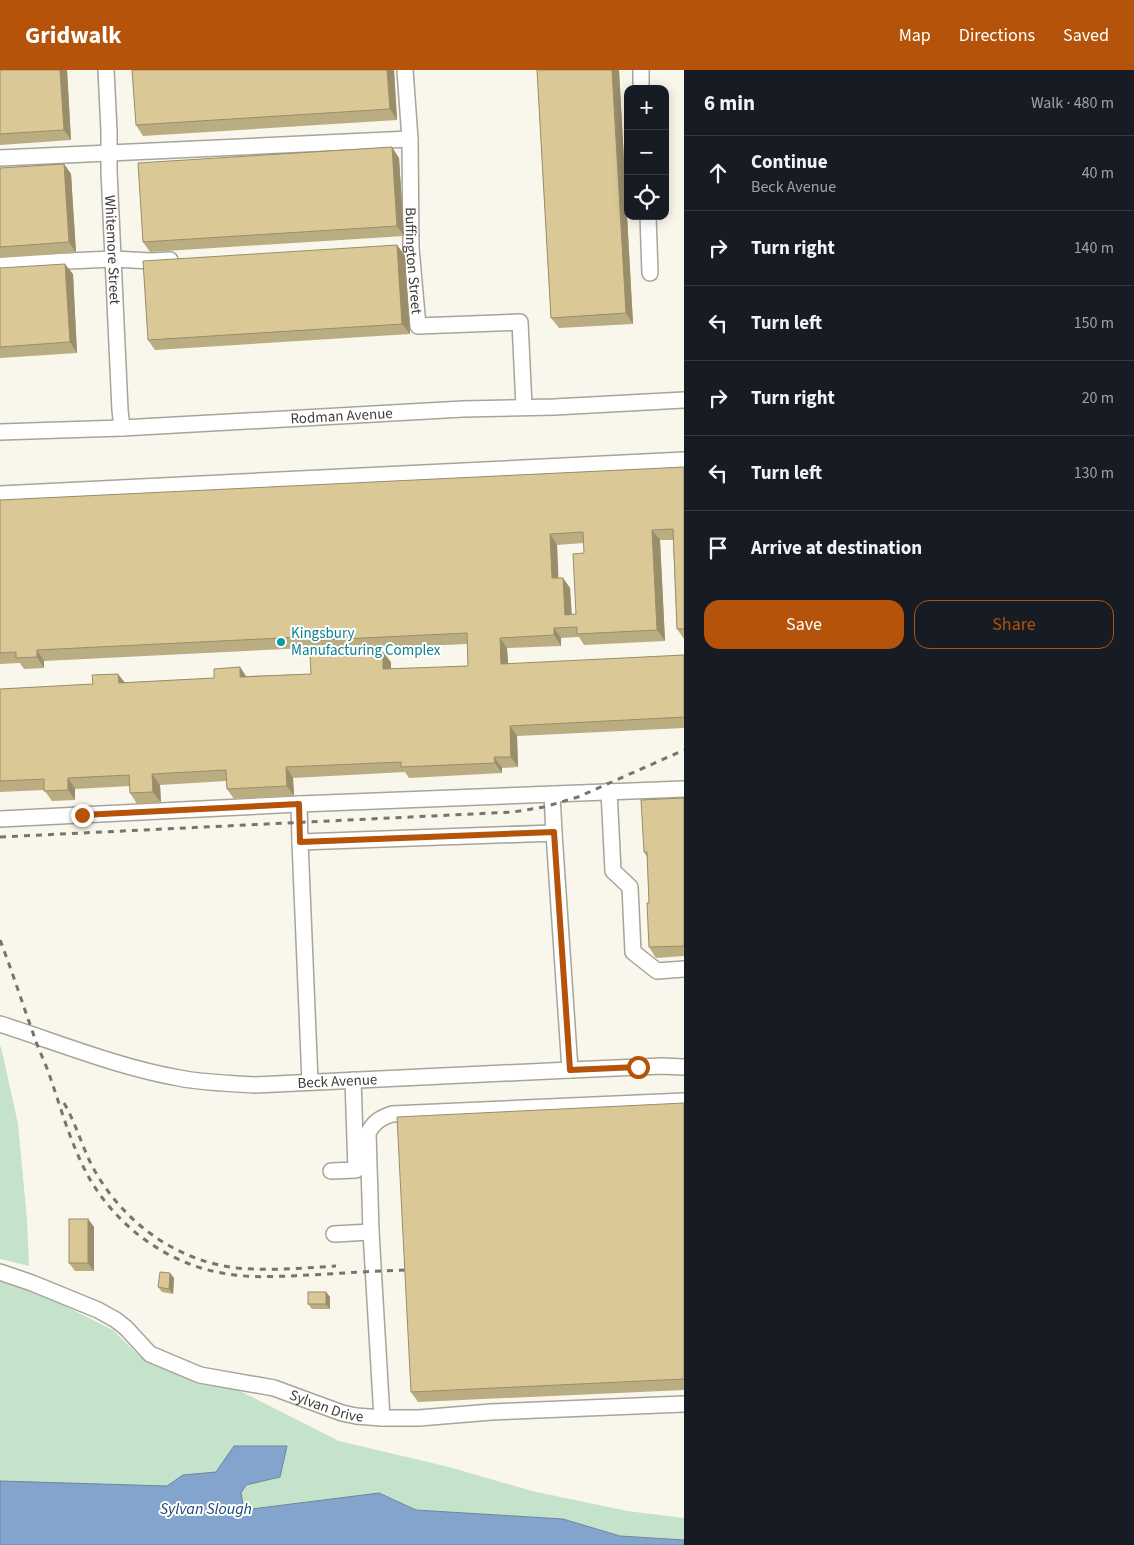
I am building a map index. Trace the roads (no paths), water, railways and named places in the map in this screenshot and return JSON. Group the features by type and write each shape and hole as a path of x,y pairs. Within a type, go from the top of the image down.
{"street":[{"name":"Whitemore Street","path":"106,70 122,428"},
{"name":"Buffington Street","path":"405,70 410,139 412,248 418,326 520,322 524,407"},
{"path":"641,70 642,85"},
{"path":"0,158 410,139"},
{"path":"648,220 650,273"},
{"path":"392,249 412,248"},
{"path":"0,264 113,259 151,261 180,259"},
{"name":"Rodman Avenue","path":"0,432 122,428 684,400"},
{"path":"0,494 684,460"},
{"path":"0,819 684,788"},
{"path":"609,791 613,871 630,887 632,952 657,971 684,969"},
{"path":"552,794 570,1070"},
{"path":"299,804 310,1082"},
{"path":"300,842 554,832"},
{"name":"Beck Avenue","path":"0,1024 124,1064 180,1078 255,1085 662,1066 684,1067"},
{"path":"331,1171 356,1170 353,1080"},
{"path":"382,1418 371,1232 368,1133 373,1125 380,1118 392,1114 684,1101"},
{"path":"334,1234 371,1232"},
{"name":"Sylvan Drive","path":"0,1272 32,1282 98,1310 126,1328 150,1354 200,1375 274,1388 342,1413 356,1416 419,1418 491,1412 684,1404"}],"water":[{"name":"Sylvan Slough","path":"234,1446 287,1446 280,1477 246,1485 241,1493 244,1510 379,1493 416,1510 563,1519 620,1536 684,1540 684,1545 0,1545 0,1481 167,1486 183,1475 216,1472"}],"railway":[{"path":"0,837 513,812 544,807 578,797 684,750"},
{"path":"0,940 81,1162 98,1192 127,1225 161,1250 181,1260 201,1268 233,1275 256,1277 406,1270"},
{"path":"64,1103 91,1165 108,1191 138,1224 155,1237 194,1257 215,1264 237,1268 274,1269 336,1266"}],"place":[{"name":"Kingsbury Manufacturing Complex","path":"281,642"}]}
